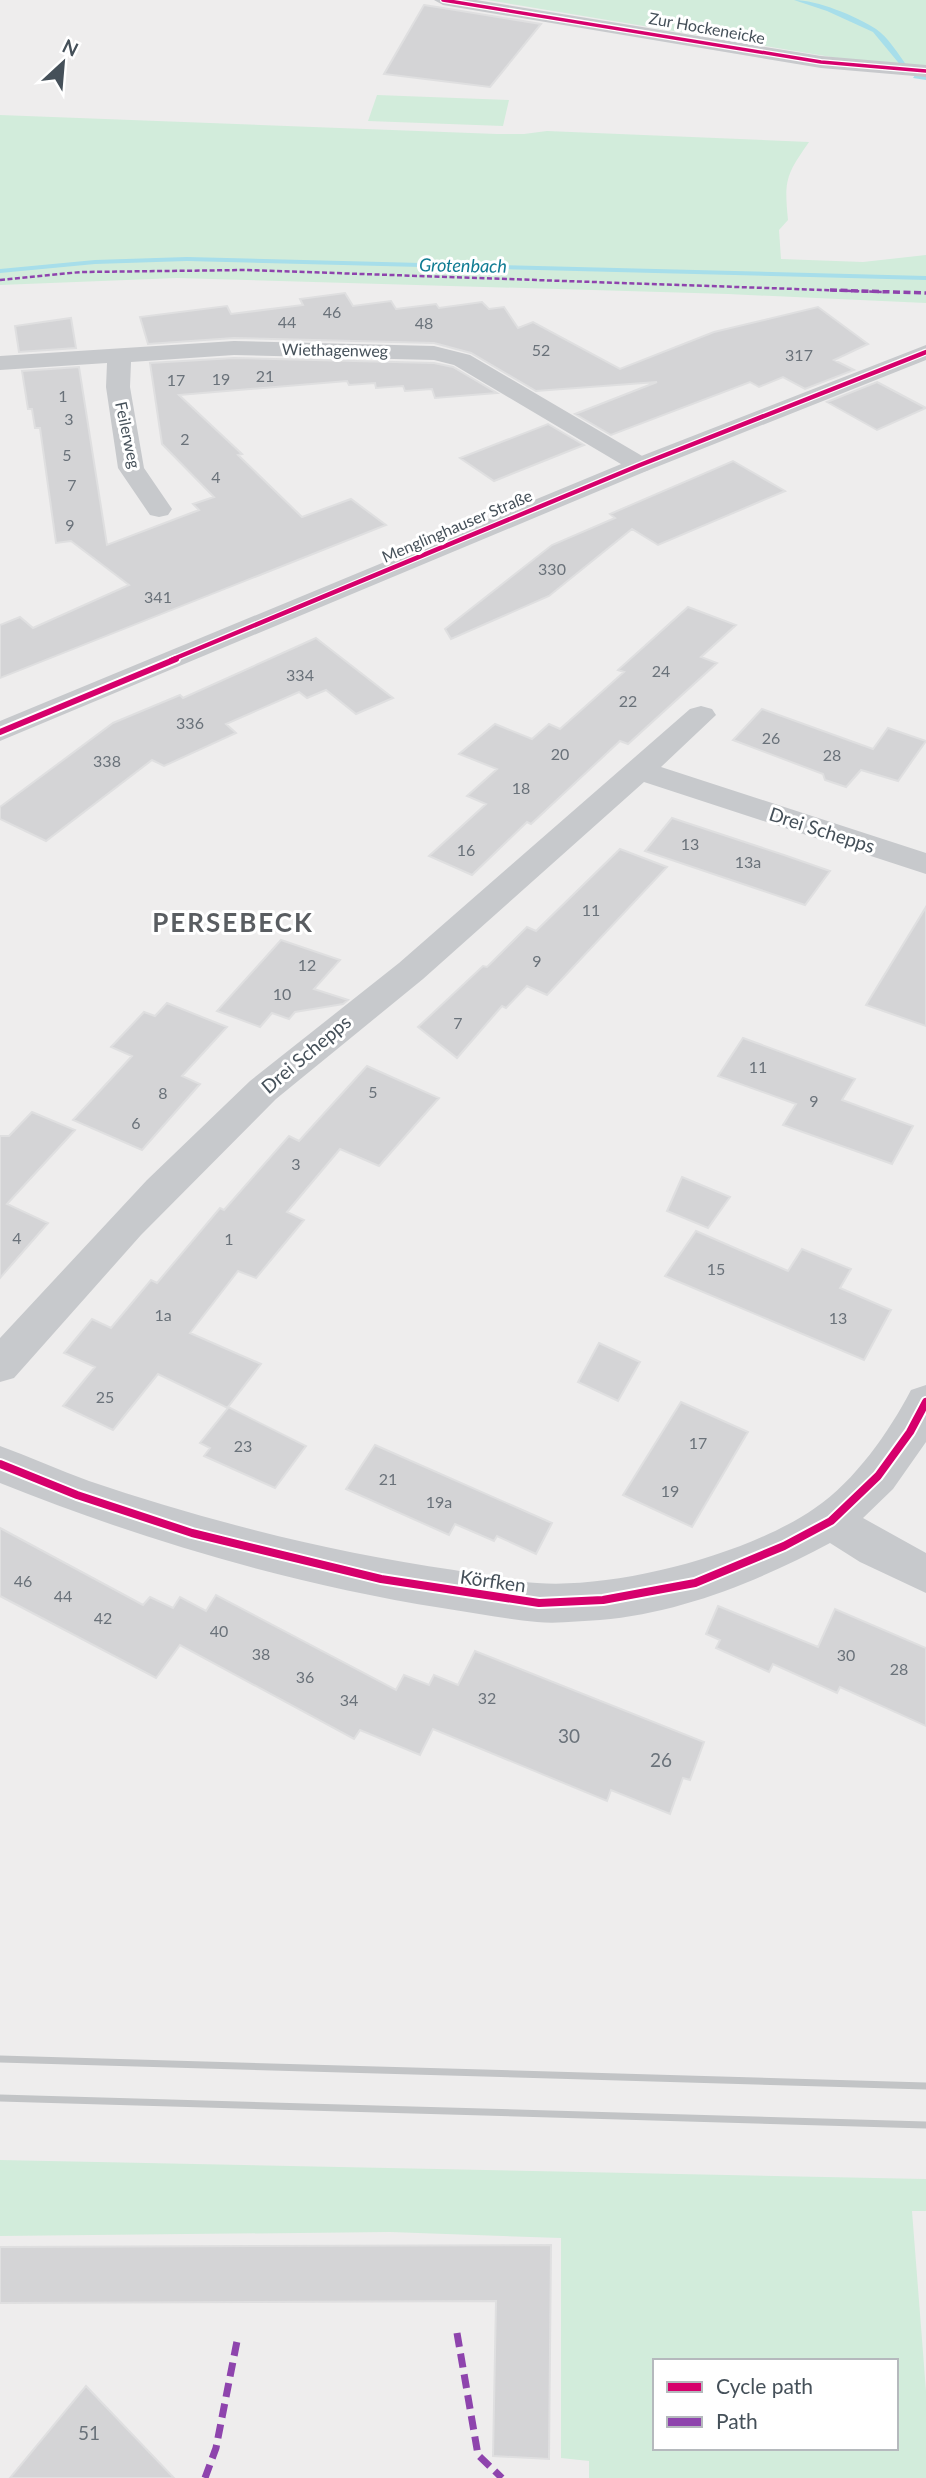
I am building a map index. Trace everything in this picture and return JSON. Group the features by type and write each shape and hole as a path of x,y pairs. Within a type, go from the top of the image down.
{"street":[{"name":"Zur Hockeneicke","path":"443,0 821,62 926,71"},
{"name":"Wiethagenweg","path":"0,363 234,348 395,351 449,356 473,366 640,465"},
{"name":"Feilerweg","path":"119,354 118,387 131,468 159,509"},
{"name":"Menglinghauser Straße","path":"0,732 640,465 920,360"},
{"name":"Drei Schepps","path":"0,1366 75,1279 205,1144 321,1040 409,973 701,715"},
{"name":"Drei Schepps","path":"639,770 926,864"},
{"name":"Körfken","path":"0,1464 77,1495 192,1534 381,1579 539,1603 603,1600 695,1583 785,1546 831,1521 878,1476 910,1432 926,1402"},
{"path":"831,1521 875,1549 926,1574"}],"green space":[{"path":"487,0 926,0 926,66 861,62"},
{"path":"377,95 509,100 503,126 368,121"},
{"path":"0,115 497,134 547,131 809,142 788,178 788,220 779,230 781,259 863,262 926,255 926,303 728,294 177,278 0,285"},
{"path":"0,2160 926,2179 926,2211 912,2211 926,2391 926,2478 589,2478 589,2461 561,2458 561,2238 390,2232 0,2236"}],"building":[{"path":"424,5 541,24 490,87 384,74"},
{"path":"345,293 353,306 391,301 396,309 436,304 439,308 482,302 489,309 504,307 518,328 533,322 620,369 714,332 818,307 868,344 834,360 854,370 805,389 783,377 759,387 750,382 611,435 575,414 657,382 536,391 471,353 434,343 234,338 148,344 140,317 227,306 231,314 303,305 300,299"},
{"path":"71,318 76,348 19,352 15,326"},
{"path":"234,358 434,363 453,367 497,393 435,398 432,389 405,391 403,386 376,388 375,383 349,385 347,381 179,395 242,454 238,455 302,517 351,499 386,525 0,678 0,625 20,617 33,628 129,585 71,541 56,543 40,428 35,428 32,409 28,409 22,371 79,367 107,545 199,510 193,504 214,497 162,444 150,363"},
{"path":"877,382 926,408 877,430 827,402"},
{"path":"548,424 584,445 494,481 460,458"},
{"path":"733,461 785,491 658,545 632,529 549,596 451,639 445,629 552,545 615,518 610,514"},
{"path":"688,607 736,625 701,657 717,663 628,744 620,741 531,824 527,822 472,875 429,856 486,804 467,796 497,769 459,754 495,724 532,739 549,724 560,729 624,672 618,670"},
{"path":"316,638 393,698 356,714 326,690 307,698 299,692 226,724 236,733 164,766 152,760 46,841 0,819 0,807 113,723 180,695 183,698"},
{"path":"762,709 873,749 888,728 926,741 898,781 861,770 846,787 825,780 823,774 733,740"},
{"path":"672,818 830,871 805,905 645,851"},
{"path":"620,849 667,867 547,995 527,986 506,1008 502,1006 457,1058 418,1027 483,966 487,967 527,927 536,931"},
{"path":"926,907 926,1026 866,1005"},
{"path":"281,940 340,960 314,989 348,1000 343,1004 295,1012 289,1019 272,1013 260,1027 217,1011"},
{"path":"167,1003 227,1027 182,1076 200,1084 142,1150 73,1120 132,1056 111,1047 144,1012 155,1016"},
{"path":"743,1038 855,1079 842,1100 913,1126 892,1164 783,1125 796,1104 718,1076"},
{"path":"367,1066 439,1098 379,1166 340,1149 287,1212 304,1220 256,1278 238,1271 190,1333 261,1364 228,1407 306,1446 275,1488 204,1456 210,1448 200,1443 228,1408 158,1374 113,1430 63,1406 95,1367 64,1353 92,1319 111,1328 151,1280 157,1283 220,1208 224,1210 289,1136 299,1141"},
{"path":"32,1112 75,1130 7,1204 48,1223 0,1278 0,1136 9,1136"},
{"path":"682,1177 730,1197 708,1228 667,1211"},
{"path":"696,1231 788,1271 802,1249 851,1269 840,1288 891,1310 864,1360 665,1276"},
{"path":"599,1343 640,1362 618,1401 578,1382"},
{"path":"681,1402 748,1432 692,1527 623,1495"},
{"path":"375,1445 552,1523 536,1554 497,1536 494,1541 455,1524 449,1535 346,1489"},
{"path":"0,1528 143,1605 150,1597 173,1608 180,1597 206,1611 216,1595 396,1690 404,1675 429,1685 434,1675 458,1685 475,1651 704,1742 690,1780 683,1778 670,1814 611,1790 607,1801 433,1729 420,1755 360,1730 354,1739 180,1645 156,1678 0,1596"},
{"path":"718,1606 818,1647 835,1609 926,1648 926,1726 840,1687 837,1693 773,1664 769,1672 716,1648 720,1640 706,1634"},
{"path":"551,2245 549,2459 493,2456 496,2301 0,2303 0,2247"},
{"path":"86,2386 174,2478 10,2478"}],"waterway":[{"path":"797,0 829,10 875,31 904,66"},
{"path":"915,77 926,78"},
{"name":"Grotenbach","path":"0,271 95,262 187,259 926,278"}],"railway":[{"path":"0,2059 926,2086"},
{"path":"0,2098 926,2125"}],"marked path":[{"path":"0,280 81,272 247,270 926,293"},
{"path":"457,2333 478,2455 502,2478"},
{"path":"205,2478 216,2448 238,2336"}],"cycle path":[{"path":"443,0 821,62 926,71"},
{"path":"0,732 640,465 926,352"},
{"path":"0,1464 77,1495 192,1533 381,1579 539,1603 603,1600 695,1583 784,1546 831,1521 878,1476 910,1432 926,1402"}],"district":[{"name":"PERSEBECK","path":"233,923"}]}
